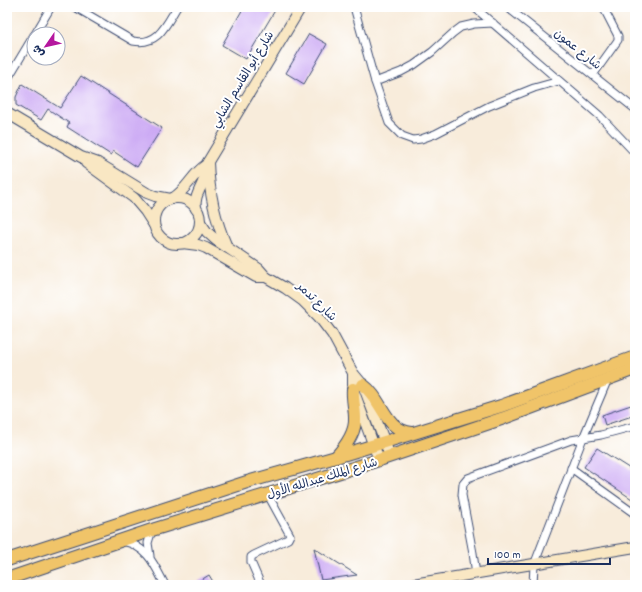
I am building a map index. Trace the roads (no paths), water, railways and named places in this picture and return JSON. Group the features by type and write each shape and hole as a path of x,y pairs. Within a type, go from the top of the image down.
{"main road":[{"name":"شارع الملك عبدالله الأول","path":"10,559 247,482 336,457 501,406 635,357"},
{"name":"شارع الملك عبدالله الأول","path":"13,577 152,530 385,458 504,418 635,369"},
{"path":"336,457 345,446 354,426 358,387 370,391 390,422 398,429 414,433"},
{"path":"10,559 13,577"}],"street":[{"path":"39,26 51,7"},
{"path":"75,7 133,41 140,42 154,38 162,32 177,7"},
{"name":"شارع أبو القاسم الشابي","path":"172,199 183,191 194,175 207,164 301,7"},
{"path":"354,7 375,82 389,123 402,136 413,140 435,134 489,106 534,88 559,81"},
{"path":"474,7 600,116 635,153"},
{"name":"شارع عمون","path":"507,7 635,109"},
{"path":"593,75 618,40 618,36 603,7"},
{"path":"375,82 401,72 414,65 432,52 461,27 474,24 493,23"},
{"path":"7,80 26,48"},
{"path":"7,113 81,157 98,163 147,193 172,199"},
{"path":"81,157 92,168 134,198 145,211 160,237 165,241 172,244 182,243 191,239 196,234 200,222 196,209 186,200 180,198 165,201 160,206 154,218 154,225"},
{"path":"207,164 212,206 227,247"},
{"name":"شارع أبو القاسم الشابي","path":"196,209 196,198 205,178 207,164"},
{"name":"شارع تدمر","path":"200,222 212,236 259,269 266,277 285,288 319,317 332,334 353,373 360,381 358,387 385,458"},
{"name":"شارع تدمر","path":"182,243 194,244 206,248 256,277 266,277"},
{"path":"533,585 534,565 582,438 608,379"},
{"path":"476,574 462,495 462,488 465,481 471,476 565,442 635,426"},
{"path":"571,468 635,514"},
{"path":"261,585 251,562 251,557 254,554 288,539 290,535 268,495"},
{"path":"152,530 148,543 151,558 165,585"},
{"path":"121,540 135,544 151,558"},
{"path":"407,585 635,547"}]}
